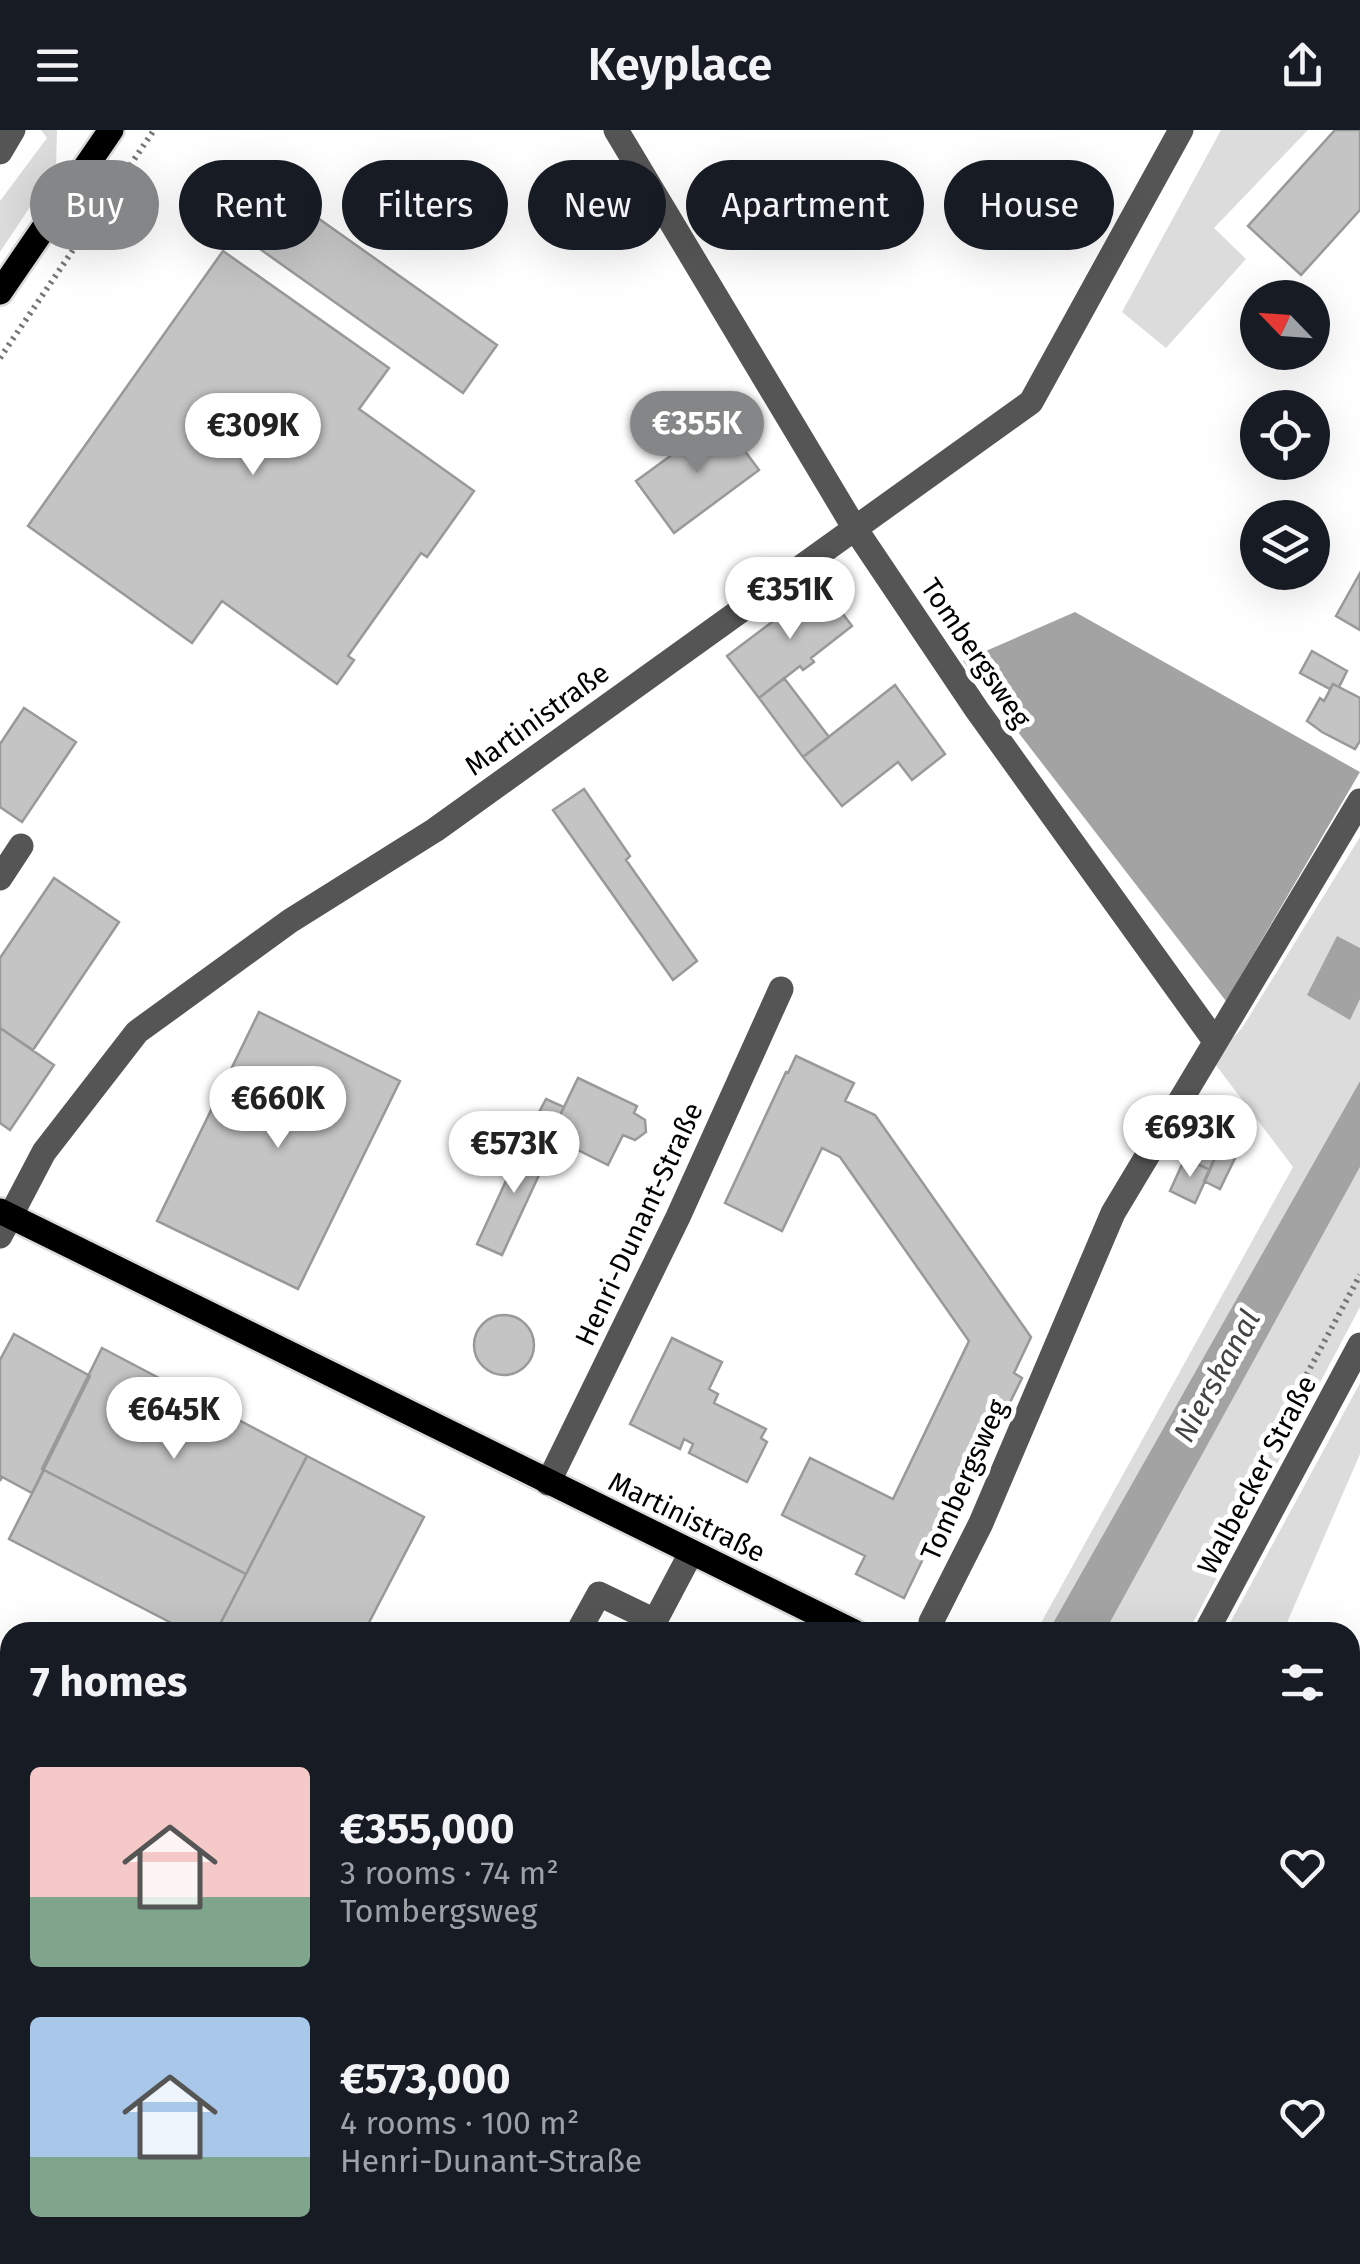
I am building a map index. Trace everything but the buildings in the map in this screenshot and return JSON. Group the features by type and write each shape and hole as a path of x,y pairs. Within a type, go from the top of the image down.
{"main road":[{"path":"0,292 111,130"},
{"name":"Martinistraße","path":"3,1221 833,1622"}],"street":[{"path":"0,152 13,130"},
{"name":"Tombergsweg","path":"616,130 854,527 977,710 1214,1041"},
{"name":"Martinistraße","path":"3,1221 44,1152 137,1032 290,921 435,830 1031,402 1180,130"},
{"name":"Tombergsweg","path":"931,1622 981,1523 1113,1213 1360,801"},
{"path":"0,878 21,846"},
{"name":"Henri-Dunant-Straße","path":"548,1482 678,1217 781,989"},
{"name":"Walbecker Straße","path":"1211,1622 1360,1345"},
{"path":"584,1622 600,1594 654,1621 691,1553"}],"path":[{"path":"0,358 154,130"}],"shaded area":[{"path":"41,130 57,130 56,160 31,160 47,138"},
{"path":"1221,130 1308,130 1214,228 1246,259 1166,348 1122,312"},
{"path":"30,161 30,207 0,252 0,201"},
{"path":"1360,837 1360,1081 1054,1622 1042,1622 1293,1167 1212,1060 1242,1028"},
{"path":"1360,1167 1360,1307 1193,1622 1110,1622"},
{"path":"1360,1383 1360,1454 1287,1622 1230,1622"}],"water":[{"path":"1075,612 1360,772 1226,1001 963,661"},
{"path":"1337,936 1360,948 1360,999 1350,1020 1307,995"},
{"name":"Nierskanal","path":"1360,1081 1360,1167 1110,1622 1054,1622"}]}
